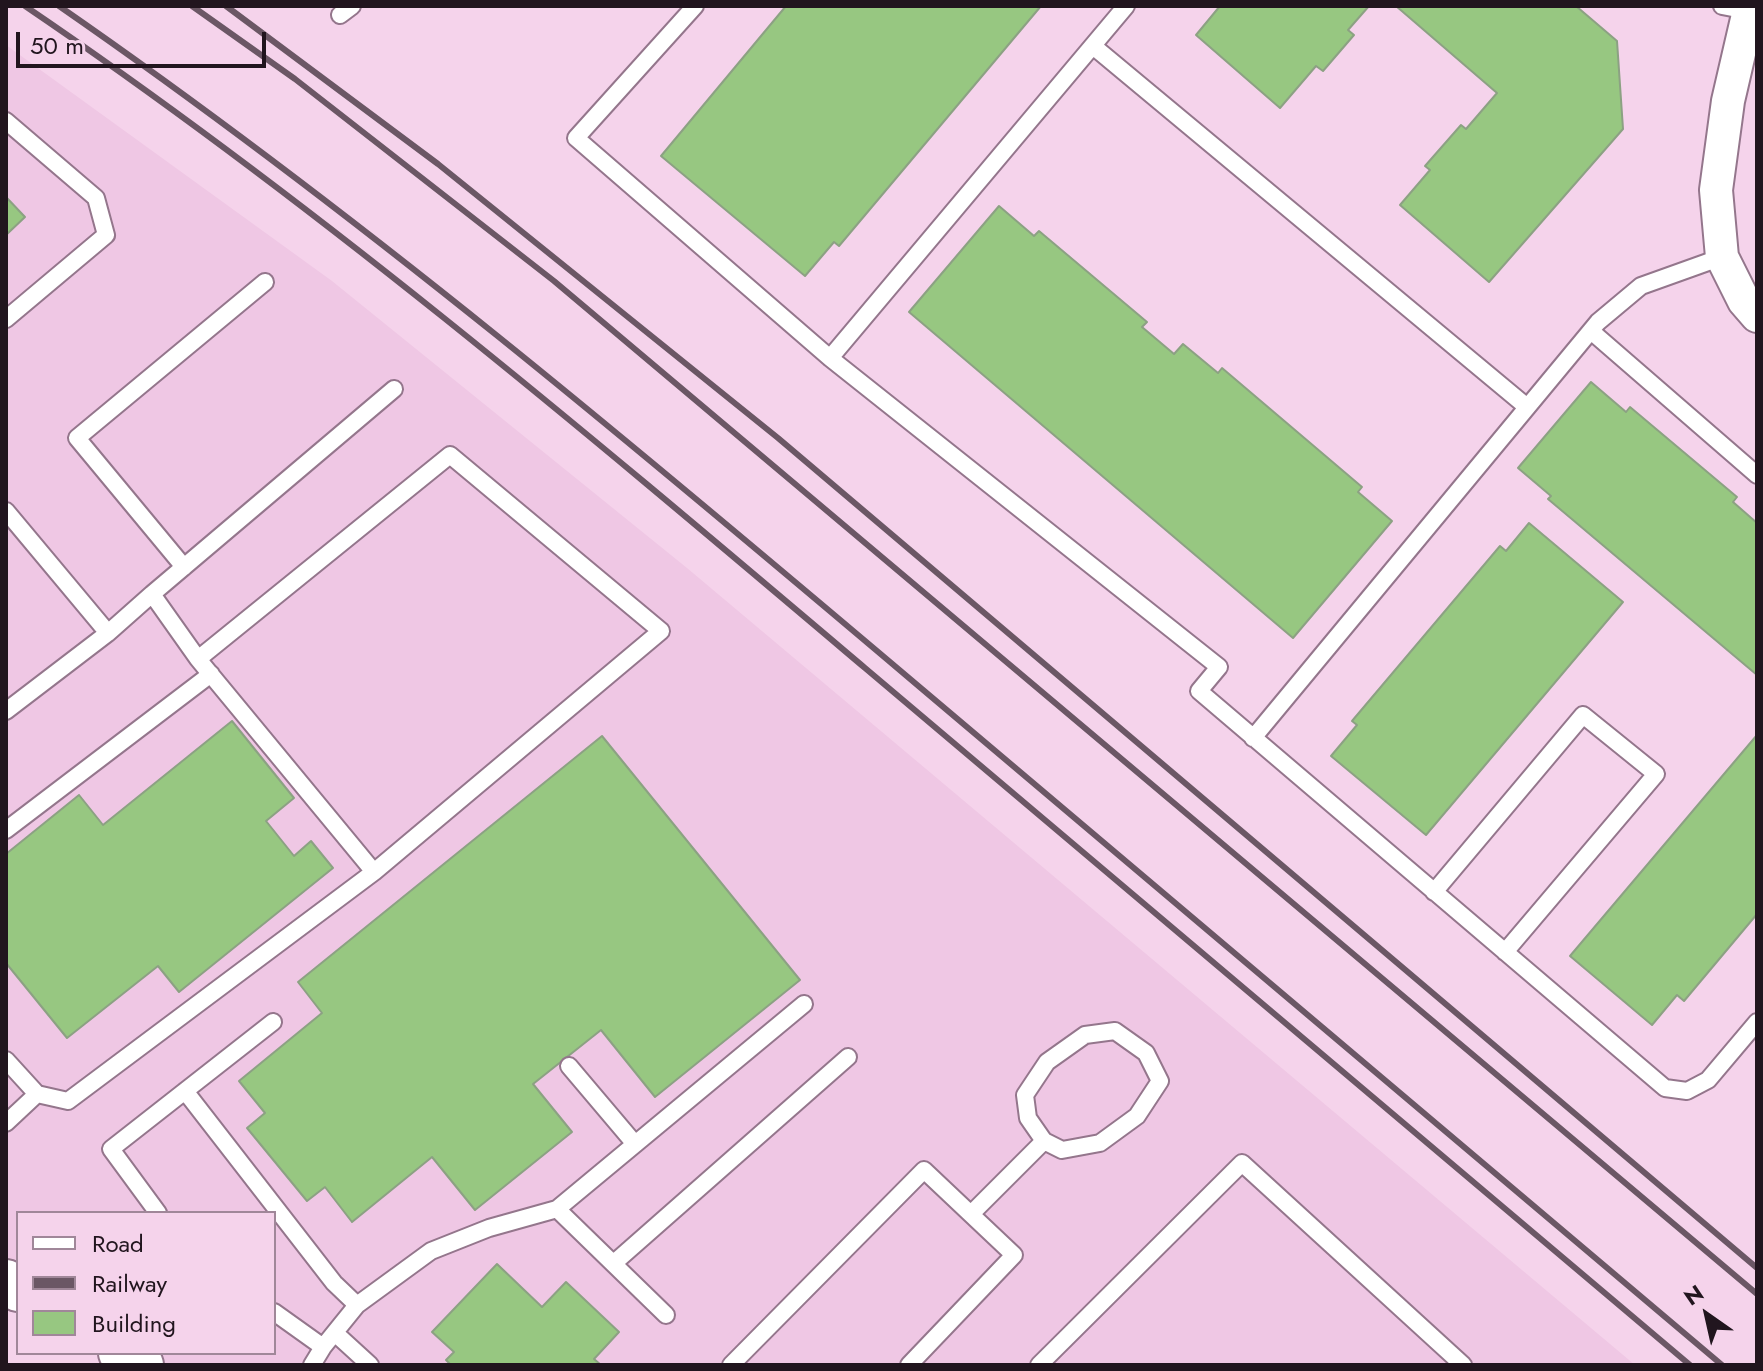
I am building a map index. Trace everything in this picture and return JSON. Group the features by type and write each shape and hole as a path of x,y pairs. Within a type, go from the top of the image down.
{"street":[{"path":"1740,8 1716,190 1722,257 1744,301 1757,316"}],"lane":[{"path":"695,6 576,138 830,358 1219,667 1199,691 1665,1088 1687,1091 1708,1080 1757,1022"},
{"path":"830,358 1126,6"},
{"path":"1093,46 1527,407"},
{"path":"6,121 96,198 106,235 6,319"},
{"path":"1253,738 1591,331 1641,286 1722,257"},
{"path":"184,567 77,438 265,282"},
{"path":"1591,331 1757,475"},
{"path":"6,711 108,633 394,389"},
{"path":"6,1060 37,1094 68,1101 374,872 661,631 450,455 198,659"},
{"path":"6,511 108,633"},
{"path":"152,594 198,659 374,872"},
{"path":"6,830 211,674"},
{"path":"1434,892 1583,715 1656,774 1505,952"},
{"path":"312,1365 357,1305 431,1251 489,1228 557,1209 804,1004"},
{"path":"157,1211 111,1149 273,1022"},
{"path":"1115,1031 1146,1053 1160,1081 1137,1116 1100,1143 1062,1150 1044,1141 1028,1118 1025,1095 1047,1062 1085,1035 1115,1031"},
{"path":"614,1263 848,1057"},
{"path":"569,1066 635,1144"},
{"path":"185,1091 334,1283 357,1305"},
{"path":"6,1123 37,1094"},
{"path":"971,1214 1044,1141"},
{"path":"1039,1365 1242,1163 1463,1365"},
{"path":"731,1365 924,1170 1014,1255 909,1365"},
{"path":"557,1209 666,1315"},
{"path":"276,1313 323,1347"},
{"path":"335,1333 370,1365"}],"shaded area":[{"path":"6,45 332,281 687,568 1635,1365 141,1365 124,1355 276,1355 276,1211 16,1211 16,1288 6,1282"}],"building":[{"path":"786,6 1041,6 839,246 834,242 805,276 661,156"},
{"path":"1220,6 1369,6 1348,30 1354,35 1323,71 1316,66 1280,108 1196,35"},
{"path":"1396,6 1576,6 1617,41 1623,129 1489,282 1400,205 1430,170 1425,166 1461,125 1466,129 1497,93"},
{"path":"6,197 25,217 6,235"},
{"path":"999,206 1034,236 1039,231 1147,322 1142,327 1174,354 1183,344 1218,373 1222,368 1362,487 1358,492 1392,521 1293,638 909,312"},
{"path":"1591,382 1626,412 1630,407 1737,497 1733,502 1757,523 1757,675 1548,499 1551,496 1518,468"},
{"path":"1529,523 1623,602 1426,835 1331,756 1357,725 1352,721 1500,546 1506,551"},
{"path":"232,721 294,798 266,821 294,856 311,841 333,868 179,992 158,966 67,1038 6,963 6,854 79,795 103,825"},
{"path":"1757,735 1757,914 1684,1001 1677,995 1652,1025 1570,956"},
{"path":"602,736 800,980 655,1097 601,1030 533,1084 572,1132 475,1210 432,1157 352,1222 325,1187 307,1201 247,1128 265,1113 239,1081 322,1013 298,982"},
{"path":"497,1264 542,1307 566,1282 619,1332 594,1359 601,1365 451,1365 446,1360 454,1352 432,1332"}],"railway":[{"path":"25,6 242,161 557,410 1690,1365"},
{"path":"59,6 391,251 606,424 1722,1365"},
{"path":"192,6 295,79 554,281 1757,1294"},
{"path":"226,6 438,164 778,438 1757,1268"}]}
